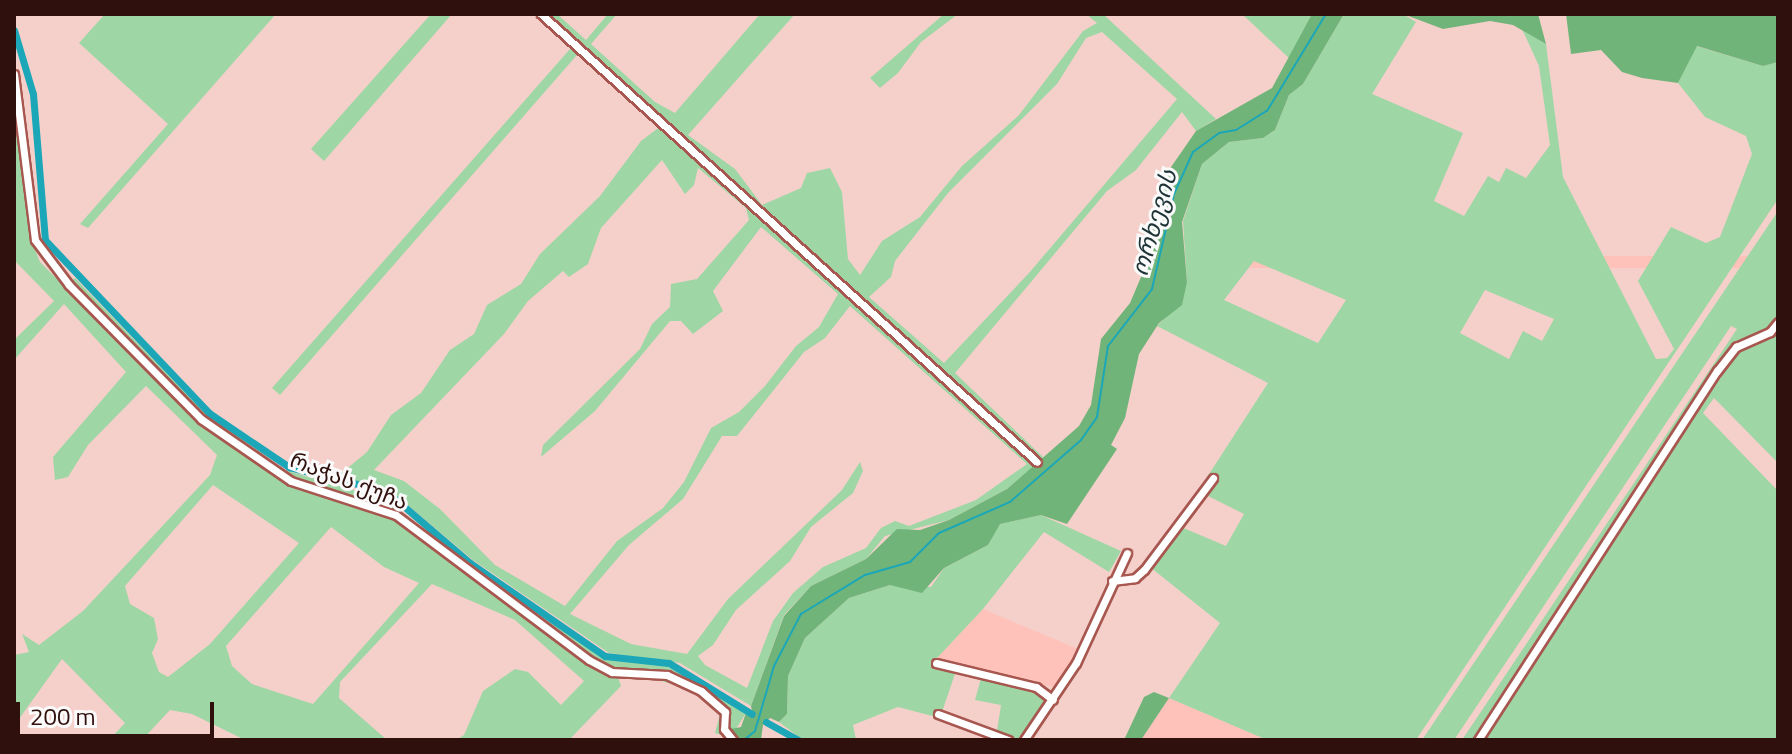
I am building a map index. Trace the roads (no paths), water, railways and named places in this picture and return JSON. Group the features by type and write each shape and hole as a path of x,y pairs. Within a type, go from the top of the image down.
{"street":[{"path":"541,14 1037,462"},
{"name":"რაჭას ქუჩა","path":"14,74 35,240 69,285 201,419 291,481 396,515 589,660 612,672 667,675 701,691 725,712 724,729 733,740"},
{"path":"1478,740 1701,392 1736,347 1770,332 1778,322"},
{"path":"1112,581 1135,578 1144,570 1213,478"},
{"path":"1024,740 1076,663 1127,553"},
{"path":"936,663 1036,687 1053,700"},
{"path":"938,714 1008,740"}],"waterway":[{"name":"ორხევის","path":"744,740 755,731 774,666 801,614 865,575 910,562 939,533 1010,502 1081,440 1097,417 1108,346 1152,289 1174,194 1193,152 1219,133 1236,130 1267,111 1326,14"},
{"path":"14,30 33,94 45,240 209,413 289,467 386,491 470,563 605,656 669,663 752,714"},
{"path":"766,722 798,740"}]}
